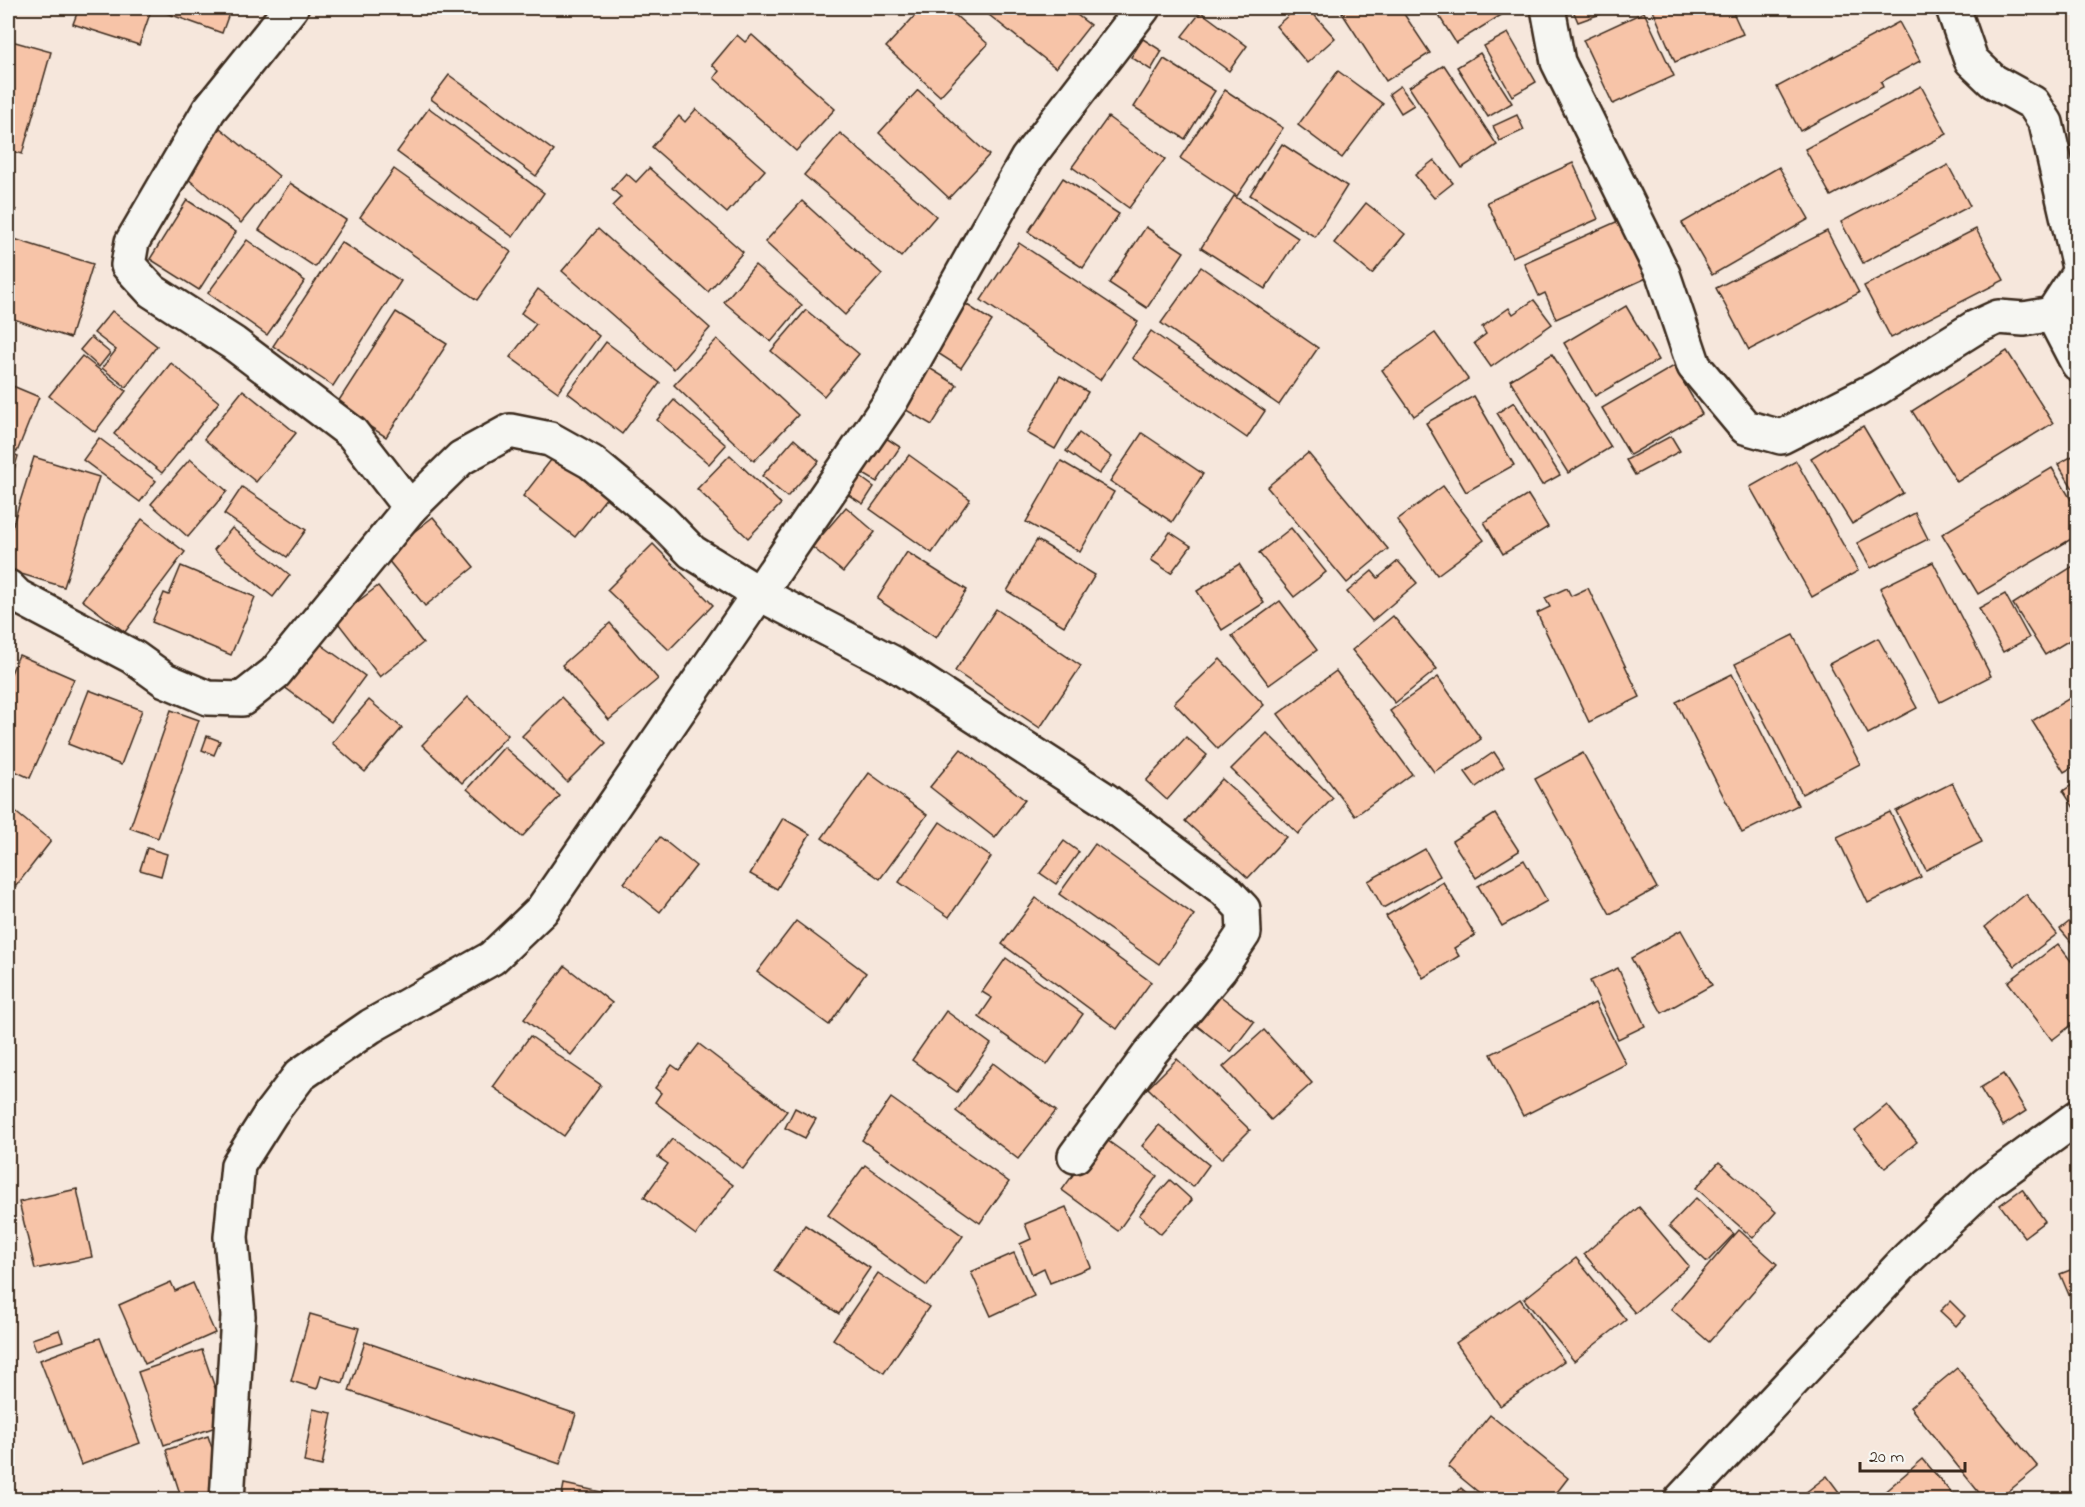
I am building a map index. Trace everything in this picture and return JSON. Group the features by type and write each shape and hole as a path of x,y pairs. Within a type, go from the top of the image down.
{"street":[{"path":"291,8 209,110 132,242 128,265 152,291 233,343 352,433 410,508"},
{"path":"227,1500 238,1316 231,1238 238,1166 271,1113 300,1075 371,1026 492,958 542,910 891,401 1027,159 1143,8"},
{"path":"1548,8 1558,62 1663,274 1694,366 1744,427 1781,437 1878,388 1974,328 1998,317 2024,319 2052,314 2078,274"},
{"path":"1953,8 1971,60 1993,81 2033,103 2046,123 2078,263"},
{"path":"2052,314 2078,364"},
{"path":"8,587 17,596 133,657 165,680 208,698 242,699 275,673 410,508 461,458 510,431 550,439 591,462 661,520 692,552 760,594 893,663 1104,799 1225,890 1243,909 1244,933 1220,969 1151,1052 1075,1156"},
{"path":"1682,1500 1908,1258 1986,1184 2078,1117"}],"building":[{"path":"79,8 152,8 139,45 73,24"},
{"path":"159,8 231,8 222,33 158,10"},
{"path":"922,8 947,8 988,44 940,96 886,47"},
{"path":"996,8 1068,8 1090,25 1056,68 989,15"},
{"path":"1297,8 1308,8 1335,38 1307,63 1276,26"},
{"path":"1351,8 1400,8 1430,53 1386,81 1342,13"},
{"path":"1434,8 1510,8 1511,9 1456,43"},
{"path":"1572,8 1617,8 1578,22"},
{"path":"1652,8 1731,8 1743,34 1675,62"},
{"path":"1201,12 1247,46 1229,71 1182,36"},
{"path":"1644,12 1674,76 1613,104 1583,40"},
{"path":"1899,22 1920,61 1881,82 1883,87 1800,131 1777,87"},
{"path":"1508,33 1536,82 1512,96 1484,46"},
{"path":"737,35 745,42 752,35 835,109 796,151 714,78 719,71 712,65"},
{"path":"1143,39 1162,51 1151,70 1131,57"},
{"path":"8,40 51,52 22,154 8,150"},
{"path":"1480,53 1512,103 1488,117 1457,67"},
{"path":"1164,59 1215,91 1185,139 1134,107"},
{"path":"1444,65 1497,145 1462,168 1409,87"},
{"path":"1338,71 1383,104 1342,158 1298,125"},
{"path":"449,75 554,151 536,176 431,99"},
{"path":"1400,86 1414,105 1401,113 1389,94"},
{"path":"1921,86 1947,134 1831,196 1805,149"},
{"path":"918,90 989,155 949,198 879,133"},
{"path":"1225,90 1283,128 1237,196 1180,158"},
{"path":"429,108 544,193 513,237 397,152"},
{"path":"696,109 765,170 727,213 652,147 679,116 685,122"},
{"path":"1517,115 1524,130 1500,141 1493,126"},
{"path":"1108,117 1165,159 1129,208 1072,167"},
{"path":"220,128 279,176 241,223 182,174"},
{"path":"840,133 936,216 901,257 804,175"},
{"path":"1282,144 1347,186 1315,237 1250,195"},
{"path":"1434,160 1453,183 1434,198 1415,175"},
{"path":"1573,163 1598,219 1512,257 1487,202"},
{"path":"1948,165 1970,206 1863,263 1841,222"},
{"path":"1779,167 1809,219 1712,275 1682,223"},
{"path":"649,168 743,252 708,292 612,206 621,197 612,189 626,173 636,182"},
{"path":"394,169 511,252 477,300 360,217"},
{"path":"1063,178 1119,214 1083,268 1028,232"},
{"path":"290,183 346,220 315,267 259,230"},
{"path":"1234,196 1298,238 1265,289 1201,248"},
{"path":"187,200 236,232 199,290 150,259"},
{"path":"802,201 882,274 845,315 765,242"},
{"path":"1366,203 1405,234 1372,274 1334,243"},
{"path":"8,206 16,210 8,233"},
{"path":"1625,218 1651,276 1556,319 1545,293 1539,296 1524,263"},
{"path":"1146,227 1184,252 1147,308 1109,283"},
{"path":"598,229 710,328 674,369 562,271"},
{"path":"1976,229 2004,280 1891,338 1864,286"},
{"path":"1827,231 1859,293 1749,350 1716,288"},
{"path":"14,239 93,264 70,338 8,317 8,259"},
{"path":"247,240 305,281 267,335 208,293"},
{"path":"341,242 401,281 333,386 273,346"},
{"path":"1019,243 1138,322 1100,380 981,300"},
{"path":"755,265 802,305 771,342 724,302"},
{"path":"1201,267 1318,348 1279,405 1161,323"},
{"path":"538,289 599,336 558,392 510,357 536,324 521,313"},
{"path":"1534,300 1552,324 1491,367 1474,343 1486,334 1482,327 1509,308 1513,314"},
{"path":"964,303 992,321 961,368 933,350"},
{"path":"1626,306 1658,360 1595,396 1564,343"},
{"path":"806,310 859,354 824,396 771,351"},
{"path":"112,311 157,346 126,387 102,368 116,350 94,333"},
{"path":"396,312 447,344 386,437 336,405"},
{"path":"1151,331 1265,411 1247,438 1132,358"},
{"path":"1435,333 1468,379 1414,416 1382,370"},
{"path":"91,337 110,353 99,367 80,350"},
{"path":"717,339 798,415 754,461 674,385"},
{"path":"606,342 660,383 622,434 568,393"},
{"path":"2007,351 2053,423 1957,482 1912,411"},
{"path":"1552,354 1611,447 1568,473 1510,380"},
{"path":"82,356 126,391 95,432 49,396"},
{"path":"171,363 219,402 162,473 114,434"},
{"path":"926,366 957,385 932,425 901,407"},
{"path":"1674,366 1702,414 1630,455 1602,408"},
{"path":"1060,376 1088,392 1055,449 1027,433"},
{"path":"8,384 39,397 17,452 8,448"},
{"path":"243,390 296,433 256,482 204,439"},
{"path":"1474,396 1514,465 1466,492 1426,423"},
{"path":"674,400 726,445 709,464 657,420"},
{"path":"1514,402 1560,475 1542,485 1497,413"},
{"path":"1863,426 1903,493 1852,524 1811,458"},
{"path":"1079,433 1112,457 1099,474 1066,451"},
{"path":"1142,433 1203,474 1172,522 1110,481"},
{"path":"883,436 900,447 877,482 860,472"},
{"path":"1671,436 1680,451 1635,475 1626,460"},
{"path":"99,438 156,481 140,502 83,460"},
{"path":"794,439 819,461 787,497 762,476"},
{"path":"558,451 611,492 575,537 523,496"},
{"path":"8,452 18,456 8,490"},
{"path":"1308,453 1388,549 1347,583 1267,487"},
{"path":"2078,453 2078,497 2058,464"},
{"path":"730,455 781,504 748,538 697,489"},
{"path":"909,455 970,499 932,553 870,509"},
{"path":"34,457 99,477 64,587 8,570 8,540"},
{"path":"190,459 227,491 188,537 151,504"},
{"path":"1061,461 1114,492 1080,552 1026,522"},
{"path":"1796,461 1858,571 1812,597 1750,487"},
{"path":"2052,468 2078,511 2078,535 1978,594 1942,534"},
{"path":"859,476 874,487 863,504 847,494"},
{"path":"1443,486 1484,540 1437,575 1397,520"},
{"path":"242,487 306,530 287,557 224,514"},
{"path":"1528,495 1548,527 1503,554 1484,522"},
{"path":"846,507 875,532 843,572 812,547"},
{"path":"1915,513 1928,539 1871,568 1857,543"},
{"path":"433,517 474,567 425,606 384,555"},
{"path":"142,519 185,552 125,632 82,600"},
{"path":"232,528 290,575 273,597 214,550"},
{"path":"1291,528 1326,572 1294,597 1259,553"},
{"path":"1170,532 1191,546 1171,573 1151,560"},
{"path":"1037,540 1095,575 1064,626 1007,591"},
{"path":"653,544 713,605 669,650 607,590"},
{"path":"907,552 967,590 936,638 877,599"},
{"path":"1398,561 1417,583 1372,621 1347,592 1372,571 1378,578"},
{"path":"1933,562 1991,676 1940,702 1880,588"},
{"path":"2078,563 2078,635 2045,655 2013,604"},
{"path":"1239,564 1264,603 1222,630 1197,591"},
{"path":"181,566 255,597 231,655 152,622 164,593 169,595"},
{"path":"378,586 423,643 380,677 335,619"},
{"path":"1567,588 1571,596 1588,588 1640,697 1589,722 1537,613 1550,607 1545,598"},
{"path":"2005,594 2029,638 2003,652 1979,608"},
{"path":"1280,601 1317,650 1269,685 1232,636"},
{"path":"996,609 1081,666 1040,728 955,671"},
{"path":"1393,616 1437,669 1395,703 1352,650"},
{"path":"610,623 658,679 609,720 562,665"},
{"path":"1793,635 1860,764 1802,794 1735,664"},
{"path":"1878,638 1917,708 1868,734 1829,664"},
{"path":"316,641 365,676 331,722 283,686"},
{"path":"19,655 74,679 30,778 8,768 8,680"},
{"path":"1220,659 1264,705 1218,749 1174,703"},
{"path":"1336,671 1412,774 1355,816 1278,714"},
{"path":"1732,674 1798,805 1742,833 1676,702"},
{"path":"1438,677 1481,739 1434,772 1390,711"},
{"path":"89,690 142,710 121,765 68,744"},
{"path":"2078,693 2078,764 2064,772 2032,721"},
{"path":"468,697 508,735 462,783 422,745"},
{"path":"561,697 606,743 567,782 522,736"},
{"path":"369,700 402,728 365,772 332,743"},
{"path":"171,710 199,720 158,838 130,828"},
{"path":"1267,733 1333,798 1298,834 1231,769"},
{"path":"207,736 220,741 214,755 202,750"},
{"path":"1186,737 1207,755 1167,800 1146,781"},
{"path":"504,747 560,796 522,837 467,789"},
{"path":"961,749 1025,800 995,838 930,787"},
{"path":"1494,752 1504,767 1476,787 1465,772"},
{"path":"1583,753 1657,888 1610,914 1535,779"},
{"path":"869,773 927,815 880,879 822,838"},
{"path":"1222,779 1286,837 1248,878 1185,821"},
{"path":"2078,781 2078,814 2063,791"},
{"path":"1952,783 1982,842 1926,870 1896,811"},
{"path":"8,806 51,841 16,886 8,880"},
{"path":"1890,812 1921,877 1868,903 1837,837"},
{"path":"1495,814 1519,851 1476,878 1452,841"},
{"path":"783,818 810,834 777,889 750,874"},
{"path":"940,822 991,857 949,917 899,882"},
{"path":"660,837 696,866 660,912 624,883"},
{"path":"1064,841 1079,852 1056,884 1040,873"},
{"path":"1095,844 1194,915 1159,964 1059,894"},
{"path":"147,848 167,854 161,876 140,870"},
{"path":"1425,849 1440,876 1383,908 1368,881"},
{"path":"1524,860 1547,901 1502,926 1478,886"},
{"path":"1443,882 1475,935 1454,948 1459,956 1423,978 1386,916"},
{"path":"2026,894 2057,934 2015,966 1985,927"},
{"path":"1036,898 1151,982 1117,1029 1002,944"},
{"path":"2078,915 2078,950 2060,929"},
{"path":"796,921 866,973 829,1025 757,972"},
{"path":"1681,930 1712,985 1662,1013 1631,958"},
{"path":"2058,944 2078,970 2078,1020 2052,1040 2008,982"},
{"path":"1006,958 1083,1014 1047,1065 979,1017 992,998 982,992"},
{"path":"565,966 612,1003 571,1055 524,1019"},
{"path":"1618,968 1645,1026 1618,1039 1590,981"},
{"path":"1219,995 1254,1022 1231,1052 1196,1025"},
{"path":"1595,1003 1626,1064 1523,1116 1491,1054"},
{"path":"946,1011 991,1044 957,1092 912,1060"},
{"path":"1264,1030 1312,1083 1271,1120 1223,1067"},
{"path":"530,1036 601,1085 564,1136 493,1087"},
{"path":"699,1044 787,1111 743,1169 655,1102 661,1093 655,1088 672,1065 679,1070"},
{"path":"1177,1059 1250,1130 1221,1159 1148,1088"},
{"path":"993,1063 1056,1111 1018,1159 956,1111"},
{"path":"2003,1074 2026,1111 2003,1126 1980,1088"},
{"path":"891,1098 1009,1182 980,1223 862,1140"},
{"path":"1887,1105 1917,1142 1885,1168 1855,1131"},
{"path":"795,1108 816,1119 805,1138 785,1128"},
{"path":"1159,1125 1209,1165 1193,1187 1142,1146"},
{"path":"1101,1136 1157,1176 1118,1231 1062,1190"},
{"path":"672,1139 733,1185 696,1235 644,1197 668,1164 658,1157"},
{"path":"1719,1162 1776,1212 1753,1238 1696,1188"},
{"path":"865,1165 963,1236 927,1286 828,1215"},
{"path":"1170,1180 1192,1200 1161,1234 1139,1215"},
{"path":"77,1189 92,1257 35,1269 19,1202"},
{"path":"2022,1189 2045,1221 2024,1237 2000,1205"},
{"path":"1696,1198 1734,1234 1707,1262 1669,1226"},
{"path":"1066,1207 1091,1267 1050,1283 1044,1268 1032,1274 1020,1244 1031,1239 1025,1224"},
{"path":"1639,1207 1689,1266 1635,1313 1584,1254"},
{"path":"805,1225 870,1268 839,1314 774,1271"},
{"path":"1739,1230 1777,1264 1709,1342 1671,1309"},
{"path":"1014,1253 1034,1296 991,1316 971,1272"},
{"path":"1576,1258 1626,1320 1574,1361 1524,1299"},
{"path":"2078,1267 2078,1316 2060,1274"},
{"path":"878,1273 929,1307 884,1373 833,1339"},
{"path":"171,1282 175,1291 193,1283 215,1333 145,1364 119,1305"},
{"path":"1520,1299 1564,1361 1500,1406 1456,1343"},
{"path":"1950,1301 1965,1316 1956,1326 1940,1311"},
{"path":"310,1314 359,1328 343,1383 321,1376 317,1389 291,1381"},
{"path":"59,1330 63,1341 36,1350 32,1339"},
{"path":"100,1338 140,1443 81,1465 40,1360"},
{"path":"365,1342 576,1414 560,1464 349,1391"},
{"path":"202,1350 227,1423 164,1445 138,1372"},
{"path":"1957,1368 2038,1467 1998,1500 1985,1500 1910,1407"},
{"path":"313,1409 332,1413 322,1466 304,1462"},
{"path":"1490,1415 1568,1478 1551,1500 1488,1500 1448,1467"},
{"path":"208,1436 226,1490 196,1500 182,1500 166,1450"},
{"path":"1923,1459 1957,1500 1875,1500"},
{"path":"1827,1476 1845,1500 1796,1500"},
{"path":"564,1484 620,1496 619,1500 561,1500"},
{"path":"1461,1488 1475,1500 1451,1500"}]}
